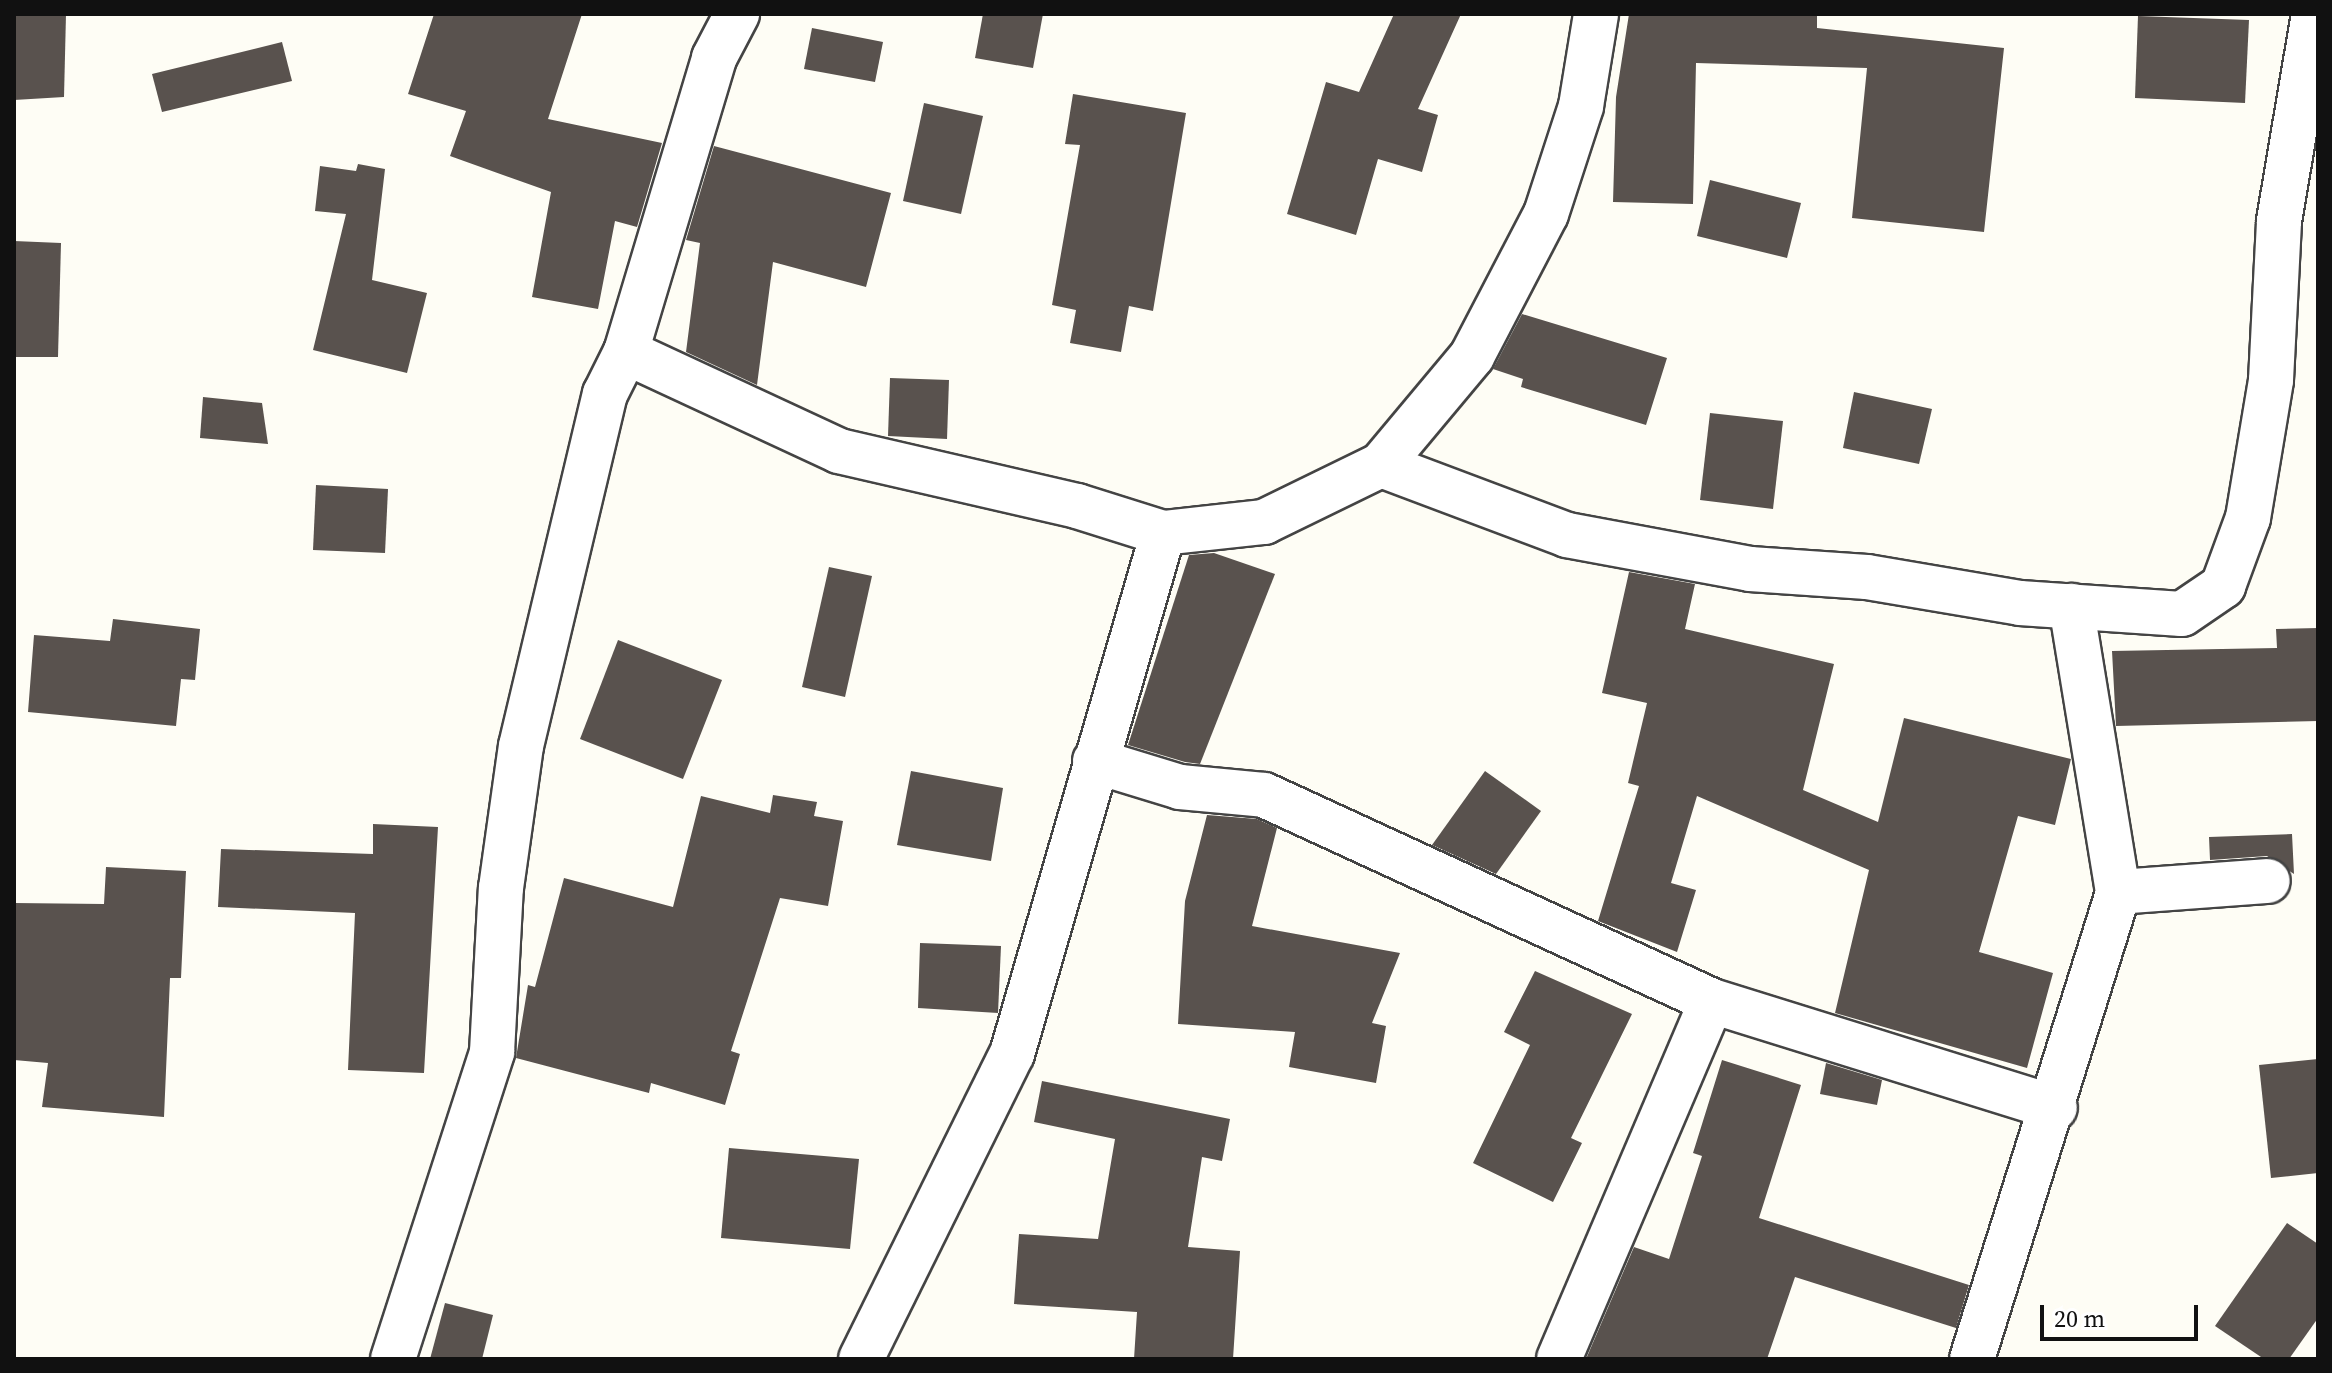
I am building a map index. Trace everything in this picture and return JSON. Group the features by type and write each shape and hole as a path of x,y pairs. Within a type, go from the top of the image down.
{"street":[{"path":"393,1359 492,1052 501,888 521,746 605,394 626,352 714,58 737,14"},
{"path":"626,352 839,451 1077,506 1163,533 1264,522 1381,465 1472,356 1546,214 1581,106 1596,14"},
{"path":"1381,465 1567,535 1750,569 1867,577 2071,606 2182,614 2223,586 2248,518 2271,380 2279,221 2314,14"},
{"path":"861,1359 1012,1054 1163,533"},
{"path":"1972,1359 2055,1108 2118,892 2071,606"},
{"path":"1095,761 1180,787 1264,795 1712,1001 2055,1108"},
{"path":"2118,892 2268,881"},
{"path":"1559,1359 1712,1001"}],"building":[{"path":"14,14 66,14 64,97 14,100"},
{"path":"434,14 582,14 548,119 662,143 637,227 615,221 598,309 532,297 551,192 450,156 466,111 408,94"},
{"path":"983,14 1043,14 1033,68 975,58"},
{"path":"1394,14 1461,14 1418,109 1438,115 1422,172 1378,159 1356,235 1287,214 1326,82 1359,92"},
{"path":"1629,14 1817,14 1817,28 2004,48 1984,232 1852,218 1867,68 1696,63 1693,204 1613,202 1616,97"},
{"path":"2138,16 2249,20 2245,103 2135,98"},
{"path":"812,28 883,42 875,82 804,69"},
{"path":"282,42 292,81 162,112 152,74"},
{"path":"1073,94 1186,113 1153,311 1129,306 1121,352 1070,343 1076,310 1052,305 1080,145 1065,144"},
{"path":"924,103 983,116 961,214 903,201"},
{"path":"714,146 891,193 866,287 773,262 757,385 686,352 700,243 686,240"},
{"path":"358,164 385,169 372,280 427,293 407,373 313,350 346,214 315,211 320,166 356,171"},
{"path":"1710,180 1801,203 1787,258 1697,236"},
{"path":"14,241 61,243 58,357 14,357"},
{"path":"1522,314 1667,358 1646,425 1521,387 1523,379 1493,369"},
{"path":"890,378 949,380 947,439 888,436"},
{"path":"1854,392 1932,409 1919,464 1843,448"},
{"path":"203,397 262,403 268,444 200,438"},
{"path":"1710,413 1783,421 1773,509 1700,500"},
{"path":"316,485 388,489 385,553 313,550"},
{"path":"1214,553 1275,574 1200,764 1128,745 1189,555"},
{"path":"829,567 872,576 845,697 802,687"},
{"path":"1629,572 1695,584 1685,629 1834,664 1803,790 1878,822 1904,718 2071,759 2055,825 2018,816 1979,952 2053,973 2027,1068 1835,1013 1869,870 1697,796 1671,883 1696,890 1677,952 1598,921 1639,786 1628,783 1647,703 1602,693"},
{"path":"113,619 200,629 195,680 181,679 176,726 28,712 34,635 110,641"},
{"path":"2318,628 2318,721 2116,726 2112,651 2277,648 2276,629"},
{"path":"618,640 722,680 683,779 580,739"},
{"path":"911,771 1003,788 991,861 897,845"},
{"path":"1485,771 1541,811 1496,874 1432,845"},
{"path":"773,795 817,802 814,816 843,821 828,906 780,898 731,1051 740,1054 725,1105 651,1083 649,1093 516,1058 528,985 535,987 564,878 673,907 701,796 770,813"},
{"path":"1207,815 1257,819 1277,828 1252,926 1400,953 1372,1023 1386,1026 1376,1083 1289,1067 1295,1032 1178,1024 1185,901"},
{"path":"373,824 438,827 424,1073 348,1070 355,913 218,907 221,849 373,854"},
{"path":"2292,834 2294,874 2267,856 2210,860 2209,837"},
{"path":"106,867 186,871 181,978 170,978 164,1117 42,1107 48,1063 14,1060 14,903 104,904"},
{"path":"920,943 1001,946 998,1013 918,1008"},
{"path":"1535,971 1632,1014 1571,1138 1582,1143 1553,1202 1473,1163 1530,1045 1504,1032"},
{"path":"2318,1059 2318,1173 2271,1178 2259,1065"},
{"path":"1722,1060 1801,1085 1759,1218 1969,1285 1956,1328 1795,1277 1767,1359 1586,1359 1634,1247 1669,1259 1702,1156 1693,1153"},
{"path":"1826,1063 1882,1080 1877,1105 1820,1094"},
{"path":"1042,1081 1230,1119 1222,1161 1202,1157 1188,1247 1240,1251 1233,1359 1134,1359 1137,1312 1014,1304 1019,1234 1098,1239 1115,1139 1034,1122"},
{"path":"729,1148 859,1159 850,1249 721,1238"},
{"path":"2287,1223 2318,1244 2318,1318 2289,1359 2264,1359 2215,1326"},
{"path":"445,1303 493,1315 482,1359 430,1359"}]}
